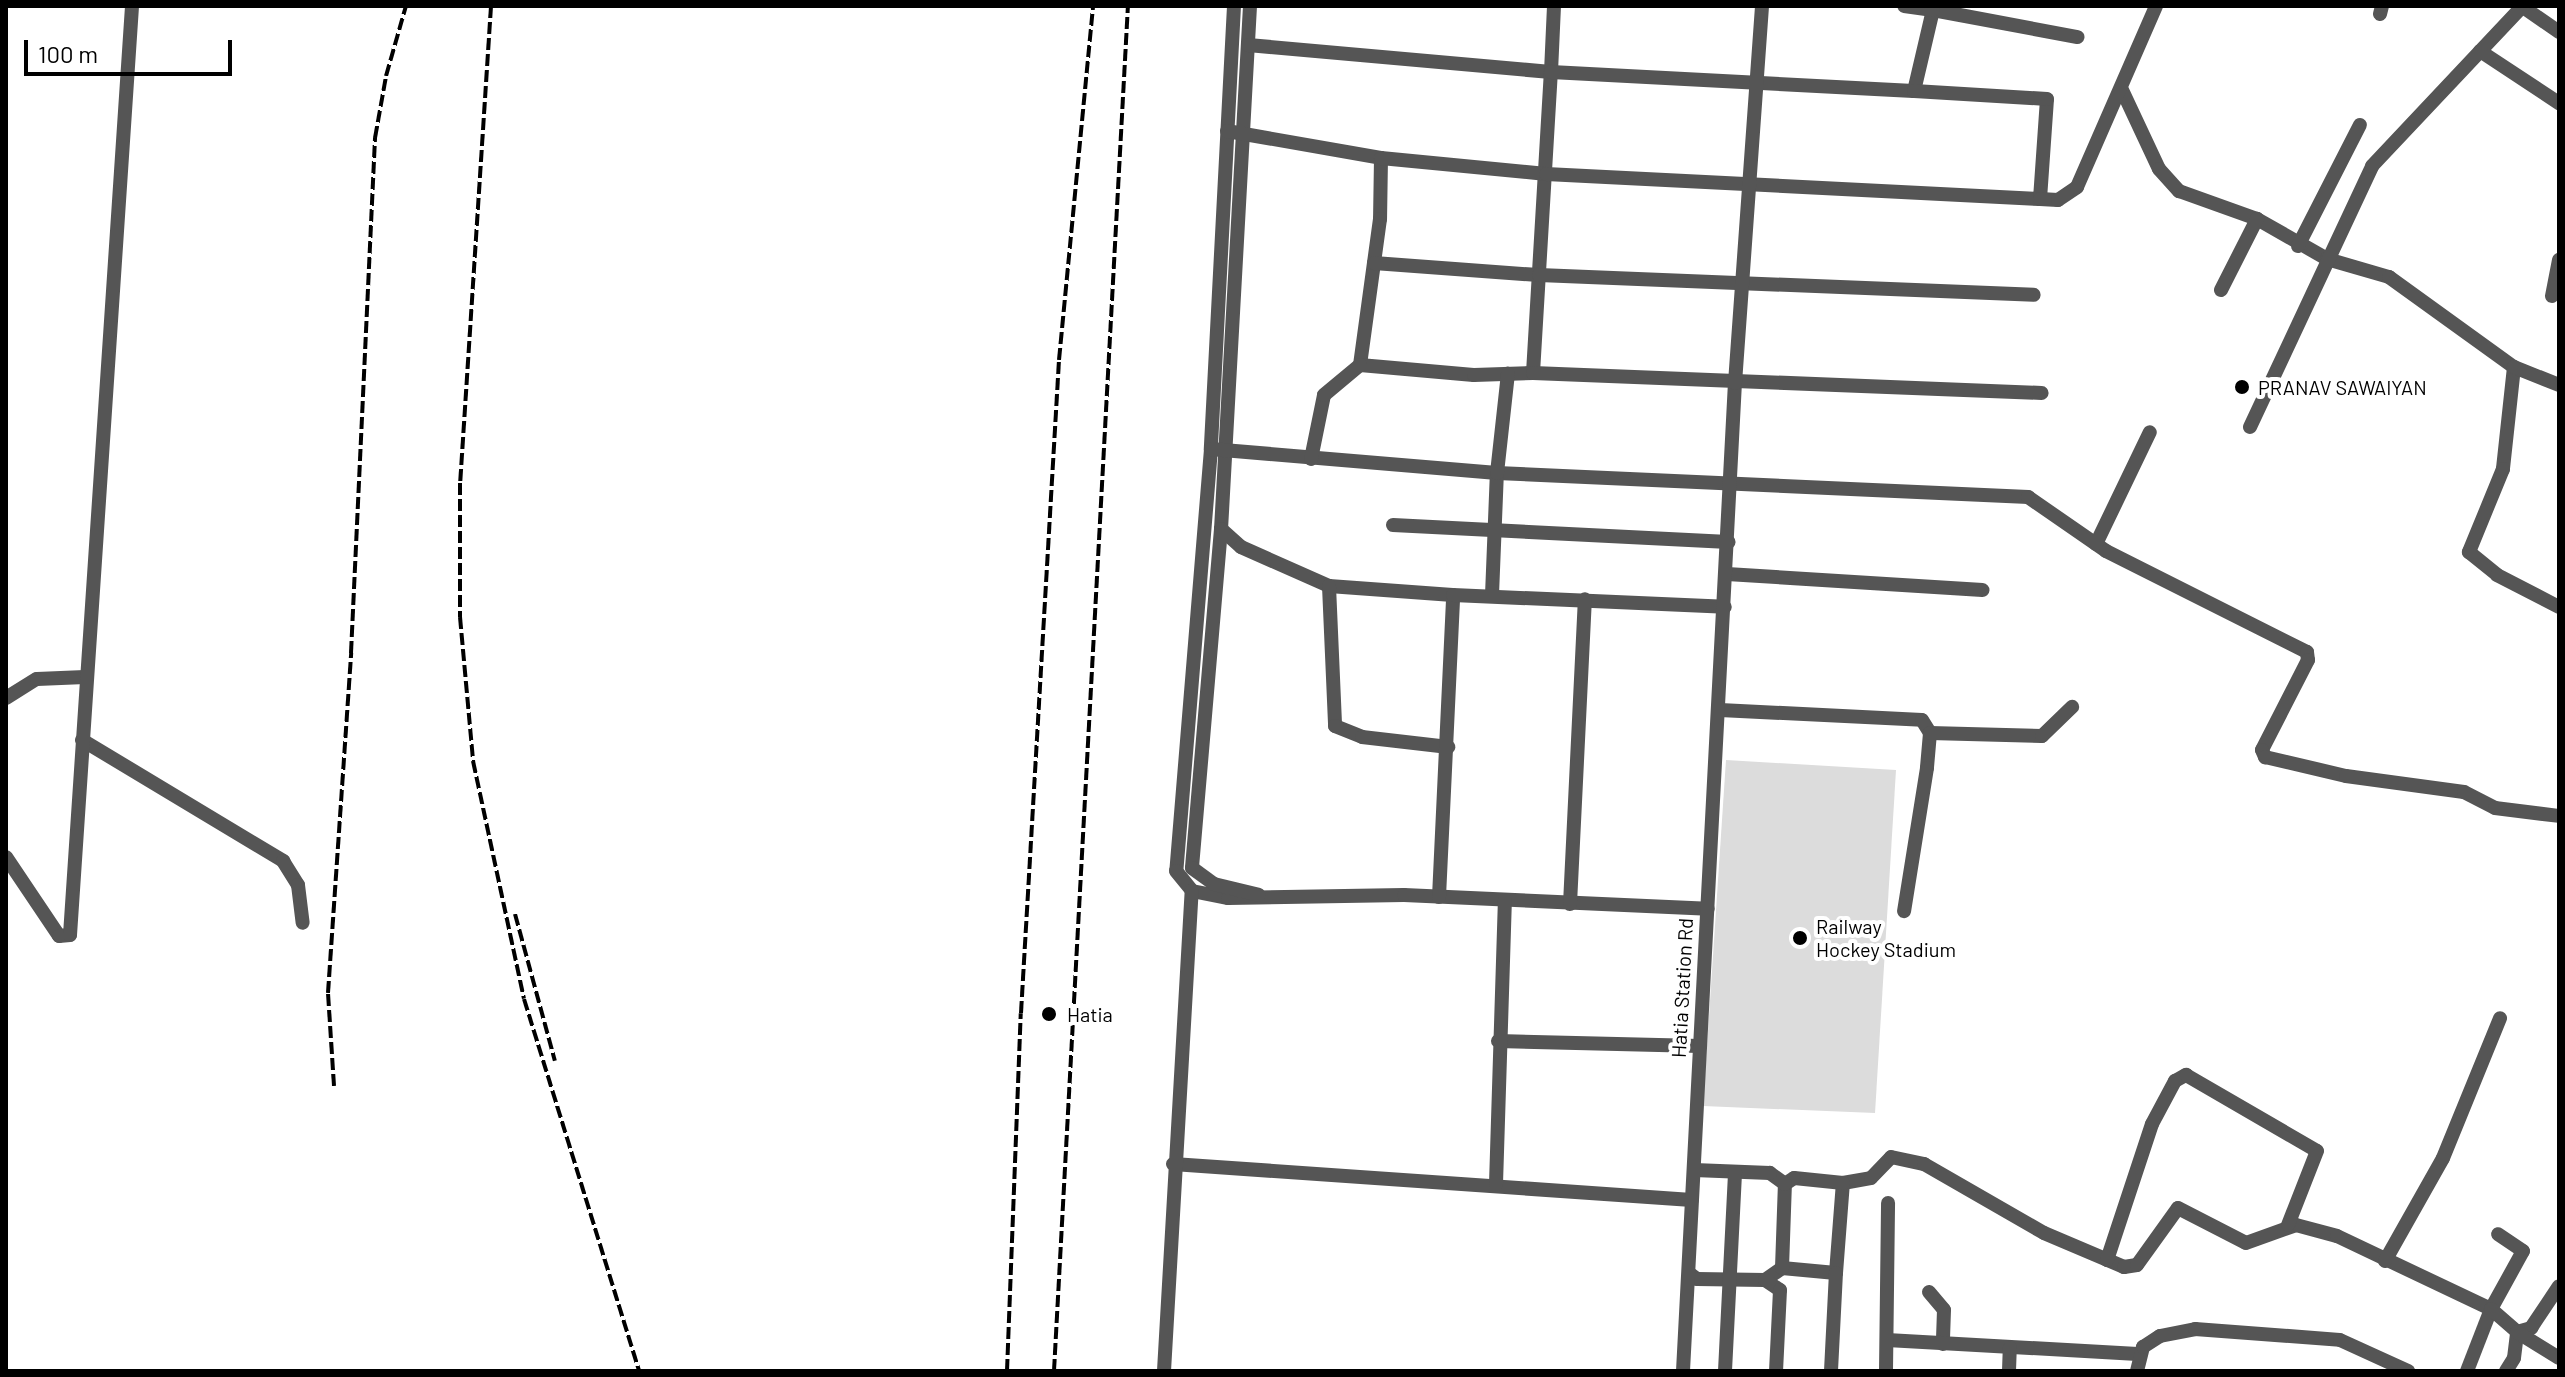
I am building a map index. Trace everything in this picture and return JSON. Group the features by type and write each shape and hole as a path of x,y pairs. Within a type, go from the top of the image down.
{"street":[{"path":"6,857 59,936 70,935 132,6"},
{"path":"1234,6 1234,132 1218,449 1176,871 1192,891 1228,898 1259,895"},
{"path":"1234,132 1248,45 1250,6"},
{"path":"1533,373 1554,6"},
{"path":"1708,909 1735,383 1754,80 1762,6"},
{"path":"1904,6 1970,11 2077,37"},
{"path":"1234,132 1381,158 1546,174 2058,200 2077,187 2122,90 2156,6"},
{"path":"2250,427 2378,157 2523,6 2559,32"},
{"path":"1914,91 1933,10"},
{"path":"1248,45 1551,72 1754,80 2047,99 2040,199"},
{"path":"2480,51 2559,103"},
{"path":"2122,90 2169,184 2257,219 2298,246 2327,259 2396,282 2514,367 2559,385"},
{"path":"2298,246 2360,125"},
{"path":"1311,459 1324,395 1360,365 1374,263 1381,158"},
{"path":"2221,290 2257,219"},
{"path":"2552,296 2559,260"},
{"path":"1374,263 1539,275 2034,295"},
{"path":"1360,365 1508,374 2042,393"},
{"path":"2514,367 2503,469 2469,552 2497,575 2559,607"},
{"path":"1492,595 1497,473 1508,374"},
{"path":"2096,544 2150,432"},
{"path":"1218,449 1497,473 2028,497 2096,544 2307,652 2308,660 2262,750 2265,757 2371,780 2464,792 2495,808 2559,816"},
{"path":"1218,449 1221,529 1192,868 1214,884 1259,895"},
{"path":"1393,525 1729,542"},
{"path":"1221,529 1241,547 1329,586 1453,595 1725,607"},
{"path":"1727,574 1982,590"},
{"path":"1329,586 1335,726 1362,737 1448,747"},
{"path":"1439,897 1453,595"},
{"path":"1570,904 1585,599"},
{"path":"6,698 37,679 85,677"},
{"path":"1930,733 2042,736 2072,707"},
{"path":"1720,710 1922,720 1930,733 1904,911"},
{"path":"82,740 283,861 298,885 303,923"},
{"path":"1164,1371 1173,1164 1192,891"},
{"name":"Hatia Station Rd","path":"1259,895 1439,897 1708,909 1683,1371"},
{"path":"1496,1184 1498,1041 1505,900"},
{"path":"2385,1261 2443,1158 2500,1018"},
{"path":"1498,1041 1700,1046"},
{"path":"2107,1260 2148,1136 2180,1076 2192,1077 2314,1146 2317,1157 2288,1225"},
{"path":"1785,1184 1794,1178 1843,1183 1871,1178 1891,1157 1924,1164 2013,1217 2124,1267 2137,1265 2178,1208 2246,1243 2288,1225 2337,1236 2491,1309 2517,1332 2559,1358"},
{"path":"1173,1164 1692,1200"},
{"path":"1694,1170 1770,1173 1785,1184"},
{"path":"1725,1371 1735,1172"},
{"path":"1831,1371 1843,1183"},
{"path":"1782,1268 1785,1184"},
{"path":"1886,1371 1888,1203"},
{"path":"2467,1371 2491,1309 2523,1251 2498,1234"},
{"path":"1765,1280 1782,1268 1836,1273"},
{"path":"1689,1273 1697,1279 1765,1280 1780,1290 1776,1371"},
{"path":"2517,1332 2539,1320 2559,1286"},
{"path":"1929,1292 1944,1310 1943,1344"},
{"path":"1887,1340 2138,1354 2178,1330 2318,1337 2340,1340 2408,1371"},
{"path":"2506,1371 2514,1358 2517,1332"},
{"path":"2009,1371 2010,1348"},
{"path":"2137,1371 2138,1354"}],"shaded area":[{"name":"Railway Hockey Stadium","path":"1726,760 1896,770 1875,1113 1703,1106"}],"railway":[{"path":"334,1086 328,993 351,653 375,138 386,76 406,6"},
{"path":"491,6 460,483 460,617 473,761 524,999 639,1371"},
{"path":"1007,1371 1021,1013 1059,360 1093,6"},
{"path":"1054,1371 1128,6"},
{"path":"515,914 555,1061"}],"place":[{"name":"PRANAV SAWAIYAN","path":"2242,387"},
{"name":"Railway Hockey Stadium","path":"1800,938"},
{"name":"Hatia","path":"1049,1014"}]}
